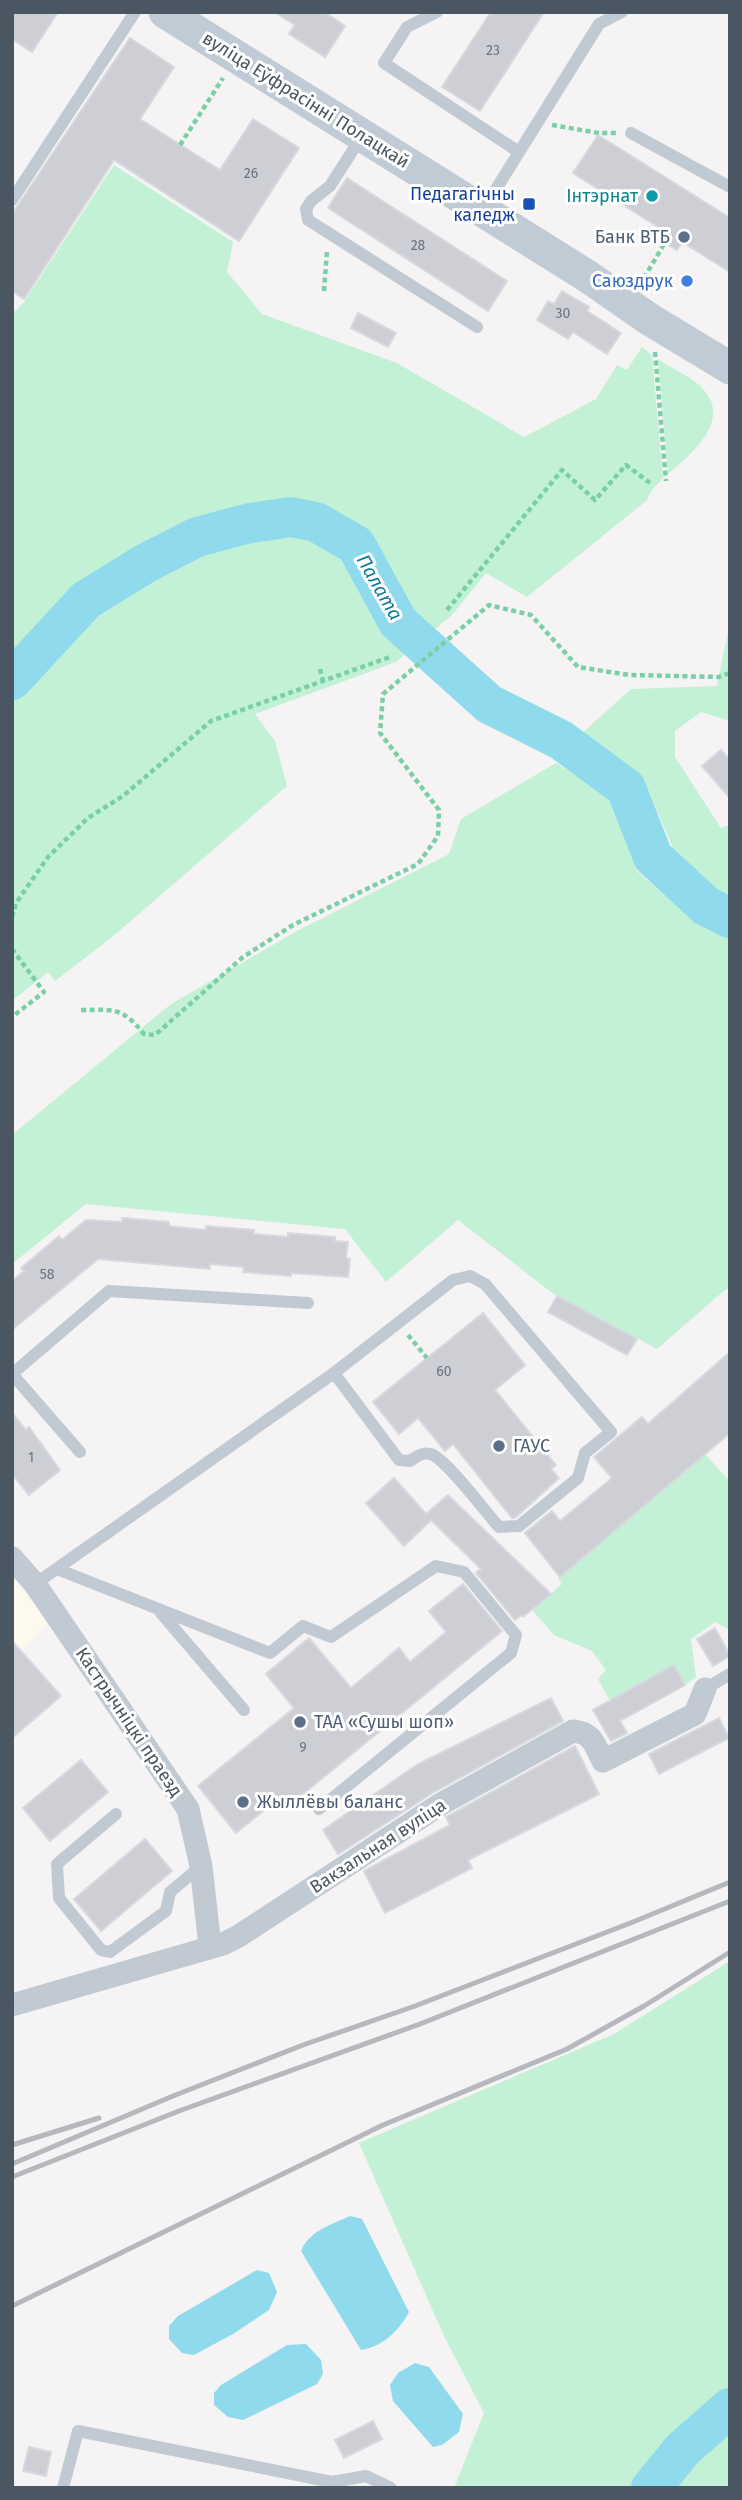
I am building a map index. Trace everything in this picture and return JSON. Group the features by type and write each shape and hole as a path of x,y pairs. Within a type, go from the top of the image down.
{"main road":[{"name":"вуліца Еўфрасінні Полацкай","path":"165,12 730,368"}],"street":[{"name":"Кастрычніцкі праезд","path":"12,1559 35,1584 188,1809 201,1866 210,1946"},
{"name":"Вакзальная вуліца","path":"12,2005 223,1944 441,1804 573,1731 585,1732 603,1761 695,1714 705,1689"}],"lane":[{"path":"14,193 135,12"},
{"path":"437,12 407,27 384,63 519,152"},
{"path":"482,211 599,24 622,12"},
{"path":"631,133 730,187"},
{"path":"363,135 330,186 311,201 306,209 308,220 477,327"},
{"path":"35,1584 334,1373 453,1280 470,1276 485,1284 611,1432 585,1453 578,1478 519,1526 499,1527 443,1461 431,1454 418,1455 411,1461 399,1460 334,1373"},
{"path":"80,1452 12,1374 109,1291 308,1303"},
{"path":"57,1569 270,1653 303,1626 331,1637 436,1566 464,1572 516,1635 510,1653 319,1809"},
{"path":"158,1610 244,1710"},
{"path":"705,1689 730,1674"},
{"path":"116,1814 57,1864 60,1898 101,1950 110,1952 166,1911 170,1892 201,1866"},
{"path":"63,2488 78,2431 332,2482 366,2476 391,2488"}],"path":[{"path":"180,145 226,74"},
{"path":"537,123 599,133 631,133"},
{"path":"324,291 329,233"},
{"path":"644,278 670,234"},
{"path":"655,352 666,481"},
{"path":"447,610 562,470 595,500 626,465 650,483"},
{"path":"80,1010 116,1010 132,1020 144,1034 156,1035 243,957 293,925 418,864 438,836 439,810 418,779 380,733 383,694 489,605 531,615 578,667 629,675 719,677 730,673"},
{"path":"12,917 16,903 55,850 88,818 123,796 211,721 390,657"},
{"path":"320,669 323,681"},
{"path":"12,949 44,992 12,1017"},
{"path":"399,1323 427,1358"}],"shaded area":[{"path":"12,1577 49,1622 12,1661"}],"green space":[{"path":"114,165 233,242 227,272 262,314 397,363 524,437 596,399 617,365 627,370 642,347 652,355 663,478 646,501 527,597 486,573 452,615 396,662 255,714 275,741 287,786 111,938 55,981 48,972 12,1001 12,314 24,302"},
{"path":"658,359 699,385 711,402 713,413 711,425 697,447 668,474"},
{"path":"730,621 730,721 701,712 675,731 675,757 721,828 730,825 730,899 717,892 673,848 644,780 580,735 631,689 717,686"},
{"path":"556,763 609,796 638,872 698,924 730,935 730,1289 726,1289 657,1349 551,1292 458,1220 386,1282 345,1229 86,1204 12,1264 12,1135 171,1004 297,931 449,854 461,819"},
{"path":"705,1454 730,1482 730,1630 715,1622 691,1639 696,1677 685,1685 674,1666 610,1701 598,1679 606,1670 592,1651 554,1635 532,1610 562,1584 558,1578"},
{"path":"730,1961 730,2388 677,2433 643,2473 634,2488 454,2488 484,2413 444,2336 359,2143 614,2034"},
{"path":"730,2429 730,2488 674,2488 693,2463"}],"water":[{"path":"350,2216 362,2219 409,2312 389,2337 361,2350 301,2251 315,2233"},
{"path":"257,2270 269,2273 277,2292 269,2310 194,2355 182,2353 169,2339 169,2326 178,2316"},
{"path":"306,2344 321,2360 323,2374 317,2384 243,2420 228,2417 214,2405 214,2393 221,2385 287,2345"},
{"path":"415,2363 429,2367 463,2414 459,2432 442,2445 433,2447 393,2401 390,2385 398,2373"}],"building":[{"path":"12,12 58,12 32,52 12,39"},
{"path":"274,12 324,12 345,26 325,57 289,34 295,25"},
{"path":"491,12 544,12 480,111 442,87"},
{"path":"130,38 174,67 140,119 220,170 253,119 299,148 239,241 114,160 24,299 12,291 12,214"},
{"name":"Інтэрнат","path":"598,135 730,218 730,272 682,242 677,250 653,235 658,227 573,173"},
{"path":"347,178 507,281 488,311 328,208"},
{"path":"562,291 589,307 587,311 621,333 607,354 573,332 568,339 537,320 548,301 554,304"},
{"path":"358,313 396,333 388,347 351,328"},
{"path":"721,750 730,760 730,798 702,766"},
{"path":"122,1218 169,1222 169,1226 206,1230 206,1226 254,1230 254,1234 288,1237 288,1233 335,1237 335,1241 348,1242 348,1277 291,1273 291,1276 243,1272 244,1267 210,1264 210,1269 98,1259 12,1330 12,1281 24,1271 21,1268 59,1236 62,1240 86,1220 122,1222"},
{"path":"557,1296 637,1339 627,1355 548,1312"},
{"path":"483,1313 525,1365 495,1390 556,1465 551,1469 559,1478 512,1518 453,1444 445,1451 418,1418 399,1434 373,1402"},
{"path":"730,1352 730,1433 560,1577 525,1533 552,1511 560,1521 612,1478 594,1457 642,1417 648,1424"},
{"path":"12,1413 26,1430 29,1427 60,1470 29,1495 12,1474"},
{"path":"394,1478 426,1514 448,1495 551,1594 523,1617 521,1615 515,1620 476,1573 481,1569 431,1520 404,1546 366,1503"},
{"path":"463,1584 502,1631 286,1808 278,1799 236,1833 198,1786 294,1708 266,1674 309,1638 351,1688 399,1648 410,1662 446,1632 429,1611"},
{"path":"715,1628 730,1656 713,1666 697,1639"},
{"path":"12,1641 61,1696 12,1738"},
{"path":"674,1665 685,1685 620,1721 627,1733 611,1741 593,1710"},
{"path":"551,1698 563,1721 434,1792 338,1854 323,1830 418,1764"},
{"path":"719,1718 729,1738 659,1774 649,1754"},
{"path":"575,1746 599,1794 468,1860 472,1868 385,1913 364,1871 450,1825 446,1817"},
{"path":"81,1760 108,1792 50,1841 23,1808"},
{"path":"145,1839 172,1871 101,1931 74,1899"},
{"path":"373,2421 382,2439 344,2458 335,2440"},
{"path":"29,2447 51,2452 46,2476 23,2471"}],"waterway":[{"name":"Палата","path":"12,680 86,600 146,563 197,537 250,523 291,517 316,522 356,545 398,622 489,704 561,740 626,788 653,857 706,906 730,918"},
{"name":"Палата","path":"651,2488 683,2449 730,2408"}],"railway":[{"path":"12,2164 173,2096 303,2045 415,2006 730,1882"},
{"path":"12,2177 179,2111 420,2024 730,1901"},
{"path":"12,2306 383,2125 567,2049 644,2006 730,1952"},
{"path":"12,2145 99,2118"}],"place":[{"name":"Інтэрнат","path":"652,196"},
{"name":"Педагагічны каледж","path":"529,204"},
{"name":"Банк ВТБ","path":"684,237"},
{"name":"Саюздрук","path":"687,281"},
{"name":"ГАУС","path":"499,1446"},
{"name":"ТАА «Сушы шоп»","path":"300,1722"},
{"name":"Жыллёвы баланс","path":"243,1802"}]}
